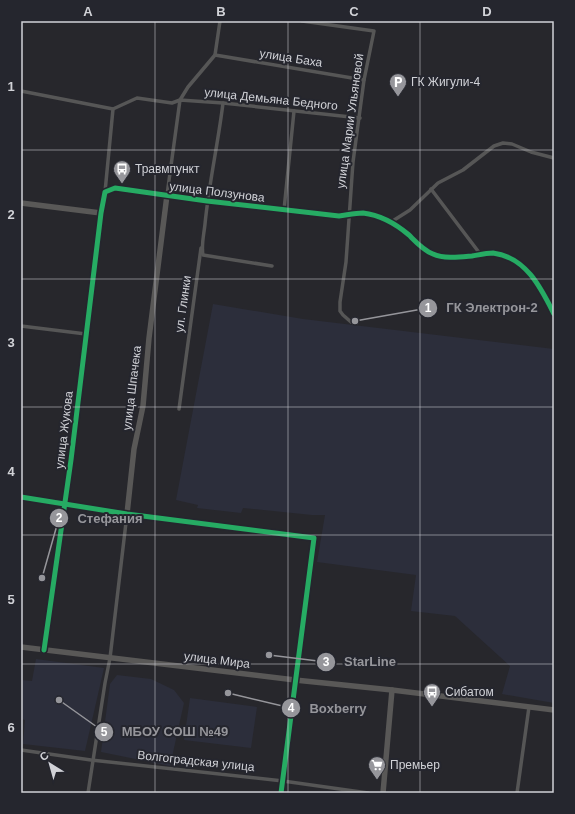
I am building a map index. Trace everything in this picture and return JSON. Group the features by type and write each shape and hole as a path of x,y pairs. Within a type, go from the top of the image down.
{"street":[{"path":"215,55 220,21"},
{"name":"улица Марии Ульяновой","path":"302,21 374,31 364,80 353,168 340,311 346,319 351,322"},
{"name":"улица Баха","path":"215,55 364,80"},
{"name":"улица Шпачека","path":"88,793 110,658 134,449 143,406 149,338 180,100 188,87 215,55"},
{"path":"21,203 101,213 105,192 113,109 22,91"},
{"name":"улица Демьяна Бедного","path":"113,109 137,98 172,103 180,100 223,103 360,118"},
{"path":"223,103 207,201 203,255 272,266"},
{"path":"284,210 294,111"},
{"path":"390,222 410,210 438,183 463,170 494,146 503,142 554,158"},
{"name":"улица Ползунова","path":"105,192 115,188 207,201 339,216 364,213 390,222 399,227 424,249 434,255 453,257 491,253 504,255 526,270 534,278 554,314"},
{"path":"431,189 481,255"},
{"name":"ул. Глинки","path":"179,409 207,201"},
{"name":"улица Жукова","path":"44,650 65,504 101,213"},
{"path":"21,326 86,334"},
{"path":"21,497 127,514 314,538 281,793"},
{"name":"улица Мира","path":"21,647 554,710"},
{"path":"383,793 392,690"},
{"path":"517,793 529,707"},
{"name":"Волгоградская улица","path":"21,750 93,760 283,781 368,793"}],"shaded area":[{"path":"213,304 303,319 554,349 554,703 502,694 510,666 455,616 411,611 416,575 317,562 325,515 243,508 241,513 197,508 198,505 176,500"},
{"path":"36,659 104,668 85,751 23,744 25,720 21,719 21,680 32,681"},
{"path":"117,675 151,679 174,690 184,703 170,766 101,752 110,684"},
{"path":"190,698 257,707 251,748 184,740"}],"cycle path":[{"path":"44,650 71,460 101,213 105,192 115,188 207,201 339,216 363,213 369,214 399,227 423,248 437,256 457,257 493,253 505,256 515,261 523,267 538,284 554,314"},
{"path":"21,497 127,514 314,538 281,793"}],"place":[{"name":"ГК Жигули-4","path":"398,97"},
{"name":"Травмпункт","path":"122,184"},
{"name":"ГК Электрон-2","path":"355,321"},
{"name":"Стефания","path":"42,578"},
{"name":"StarLine","path":"269,655"},
{"name":"Boxberry","path":"228,693"},
{"name":"МБОУ СОШ №49","path":"59,700"},
{"name":"Сибатом","path":"432,707"},
{"name":"Премьер","path":"377,780"}]}
